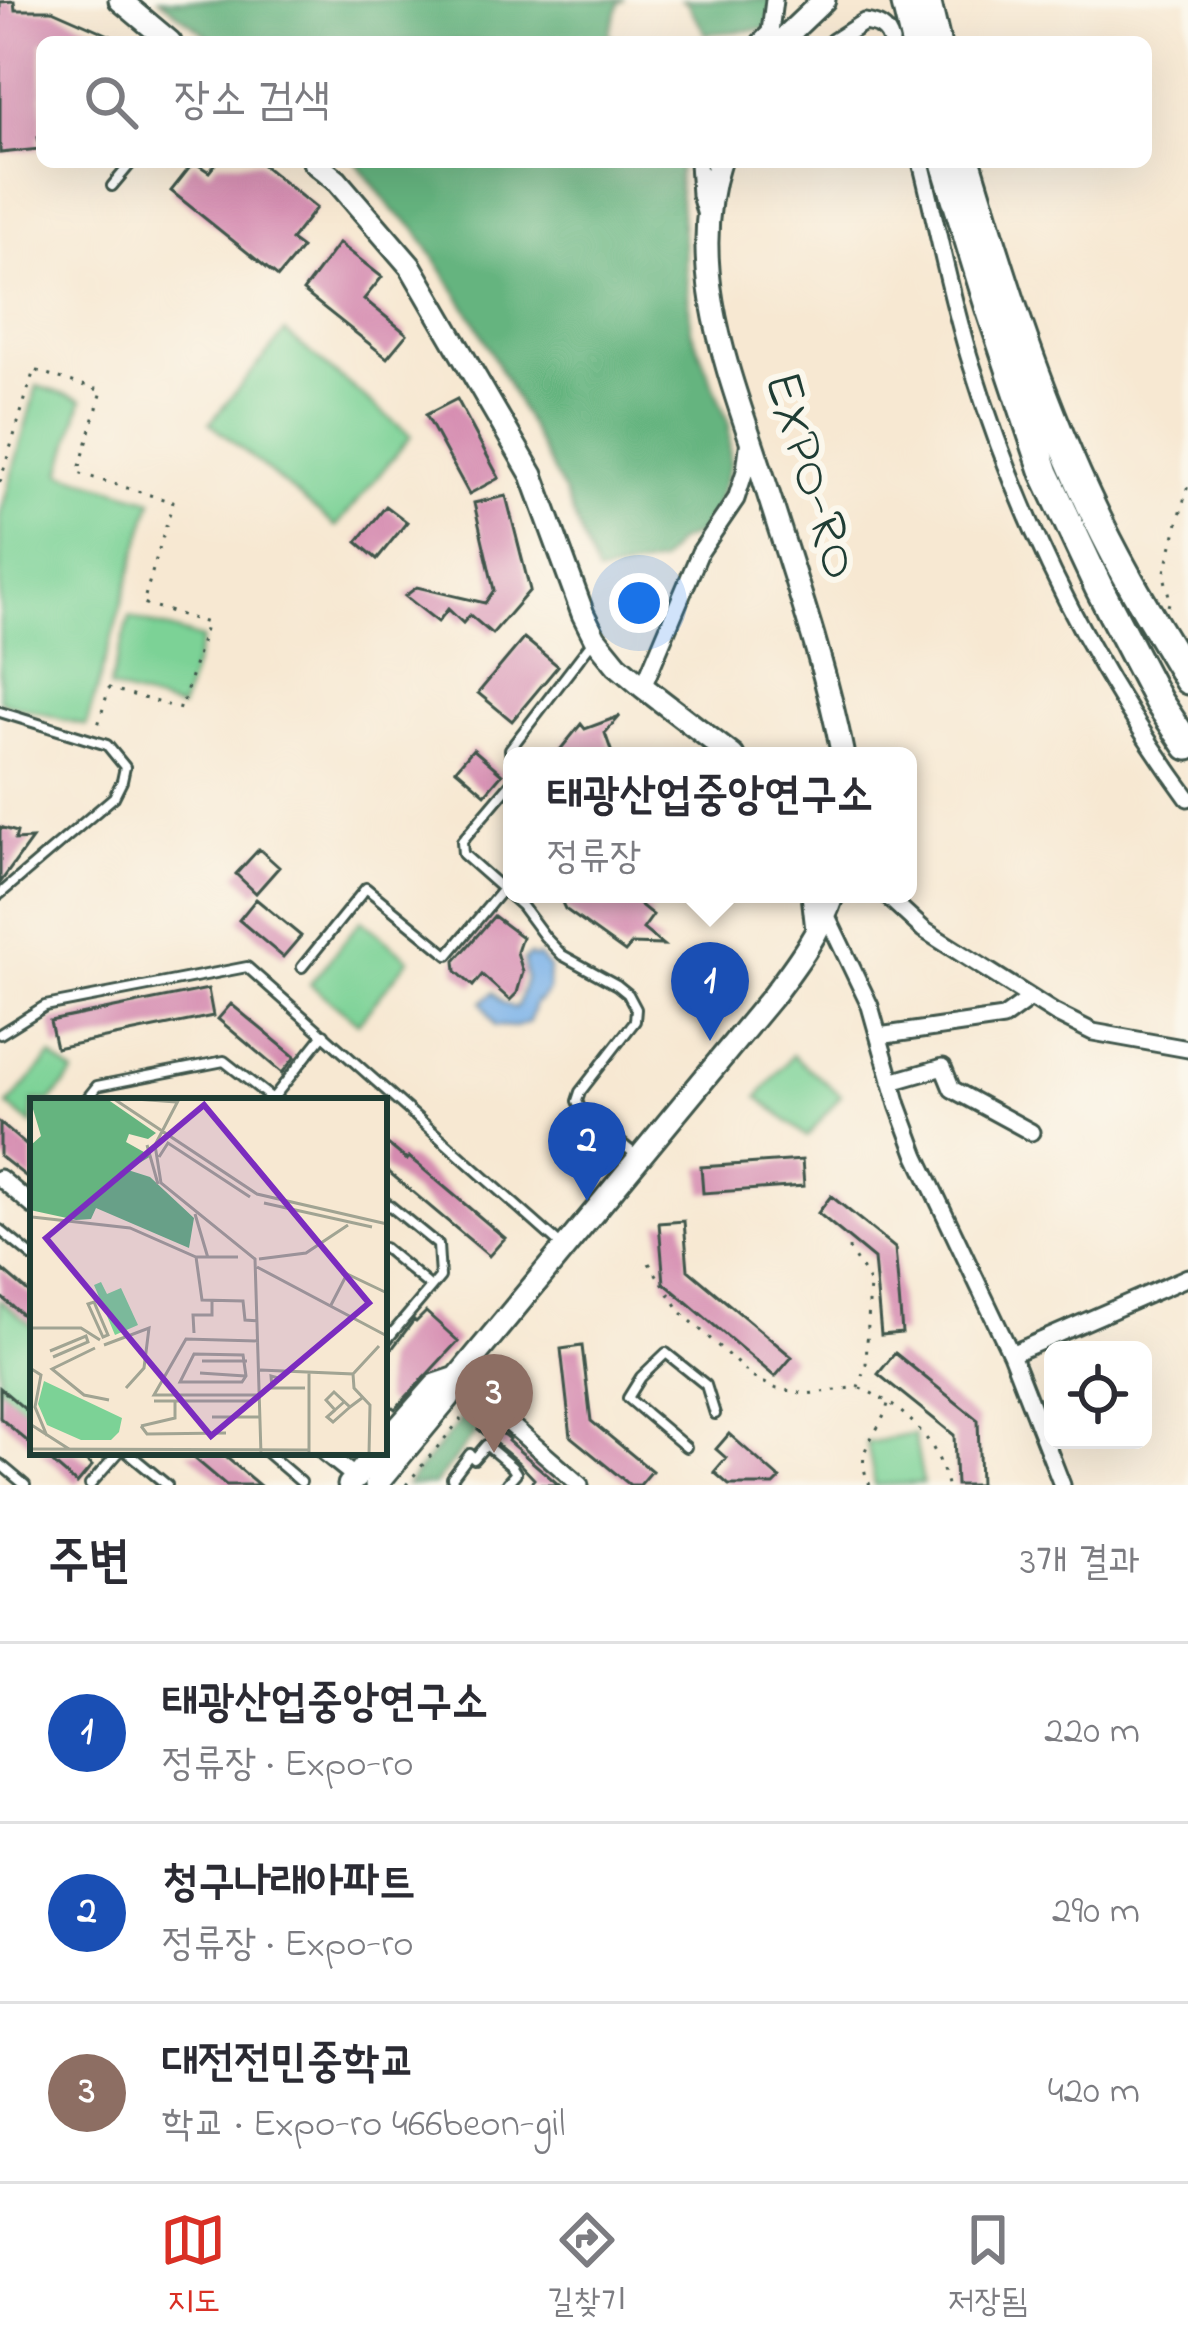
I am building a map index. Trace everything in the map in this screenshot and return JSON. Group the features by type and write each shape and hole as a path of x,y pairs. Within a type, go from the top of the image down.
{"highway":[{"path":"904,0 913,36"},
{"path":"926,0 935,36"},
{"path":"947,168 1045,473 1158,701 1188,746"},
{"path":"969,168 1007,295 1072,461 1125,574 1188,680"}],"main road":[{"path":"120,0 163,36"},
{"path":"786,36 824,0"},
{"path":"321,168 411,267 532,475 595,638 643,687 721,747"},
{"name":"EXPO-RO","path":"718,168 707,220 710,301 821,662 841,747"},
{"path":"362,1483 449,1397 457,1378 772,998 800,959 821,906"},
{"path":"387,1441 436,1385 457,1378"},
{"path":"362,1483 376,1455"}],"street":[{"path":"766,36 774,0"},
{"path":"842,36 864,22 879,24 890,36"},
{"name":"EXPO-RO","path":"698,168 707,220"},
{"path":"922,168 971,365 1026,518 1119,695 1188,798"},
{"path":"643,687 700,552 736,499 749,436"},
{"path":"895,903 925,930 1029,999 1093,1031 1188,1049"},
{"path":"821,906 870,1006 917,1156 1011,1354 1062,1485"},
{"path":"879,1036 1004,1018 1029,999"},
{"path":"891,1082 943,1067 952,1089 1031,1132"},
{"path":"0,1178 30,1203"},
{"path":"1011,1354 1188,1277"},
{"path":"457,1378 580,1485"},
{"path":"328,1455 362,1483"}],"lane":[{"path":"112,186 127,168"},
{"path":"512,747 595,638"},
{"path":"0,712 107,745 125,767 114,797 0,893"},
{"path":"302,967 366,888 448,955 502,890 463,854 462,841 503,793"},
{"path":"519,903 562,955 617,985 636,1009 635,1021 578,1101 581,1110 638,1157"},
{"path":"0,1034 45,1006 247,967 564,1248"},
{"path":"276,1098 324,1034"},
{"path":"87,1098 97,1086 224,1061 271,1098"},
{"path":"387,1203 438,1245 440,1277 387,1339"},
{"path":"0,1230 30,1255"},
{"path":"387,1250 431,1287"},
{"path":"686,1447 628,1398 641,1377 666,1353 706,1385 715,1414"},
{"path":"454,1485 452,1478 470,1454 474,1459 486,1444 516,1473 508,1485"},
{"path":"91,1485 120,1455"},
{"path":"127,1455 167,1485"},
{"path":"270,1455 302,1482"},
{"path":"0,1464 25,1485"}],"path":[{"path":"0,482 34,370 102,391 78,473 173,502 142,603 207,622 181,709 109,688 94,741"},
{"path":"1165,615 1170,600 1164,574 1188,485"},
{"path":"846,1244 870,1283 866,1364 858,1387"},
{"path":"649,1263 681,1312 752,1377 777,1389 807,1394 858,1387 889,1402 924,1432 947,1485"},
{"path":"870,1485 863,1471 864,1447 885,1418 889,1402"},
{"path":"406,1485 461,1419"}],"green space":[{"path":"160,0 625,0 619,3 610,36 208,36"},
{"path":"682,0 775,0 767,29 706,34"},
{"path":"361,168 680,168 691,330 729,424 730,465 715,511 697,535 677,542 660,563 597,575 565,494 476,323 415,228 392,209"},
{"path":"285,332 411,436 336,527 210,423"},
{"path":"37,386 82,400 61,473 152,500 86,726 0,701 0,516"},
{"path":"130,617 202,639 181,709 109,688"},
{"path":"361,920 409,959 358,1023 310,984"},
{"path":"792,1055 841,1095 807,1137 758,1097"},
{"path":"51,1056 74,1074 54,1098 30,1098 30,1123 8,1105"},
{"path":"0,1300 30,1325 30,1414 0,1389"},
{"path":"469,1410 481,1412 486,1420 434,1485 406,1485"},
{"path":"914,1434 923,1483 875,1485 867,1443"}],"water":[{"path":"538,956 549,968 548,990 536,1001 529,1022 495,1026 482,1002 493,992 503,1003 518,1005 526,978 524,960"}],"building":[{"path":"14,1 15,10 52,10 111,36 36,36 36,149 0,153 0,2"},
{"path":"189,168 209,172 212,168 266,168 316,208 291,240 302,248 278,277 171,191"},
{"path":"339,243 382,277 364,299 407,334 387,358 303,291"},
{"path":"457,399 499,478 469,494 426,415"},
{"path":"506,496 530,590 492,634 470,615 463,623 448,609 438,622 405,596 417,587 485,603 494,590 474,503"},
{"path":"386,506 407,522 377,559 357,542"},
{"path":"524,638 558,666 512,721 478,693"},
{"path":"620,716 605,733 610,747 562,747 581,724 585,729"},
{"path":"473,749 502,774 485,794 456,769"},
{"path":"0,827 17,832 15,840 32,839 0,883"},
{"path":"259,849 279,867 256,893 236,874"},
{"path":"256,899 301,936 283,957 239,920"},
{"path":"562,903 638,903 653,915 643,929 663,945 632,944 625,952"},
{"path":"494,916 522,937 517,952 523,972 510,1000 482,975 473,986 456,971 455,961"},
{"path":"208,989 213,1016 56,1048 50,1021"},
{"path":"231,1004 295,1057 282,1073 218,1019"},
{"path":"0,1123 30,1148 30,1180 0,1156"},
{"path":"387,1143 505,1238 489,1256 387,1171"},
{"path":"802,1160 804,1186 703,1193 701,1167"},
{"path":"831,1196 895,1248 902,1333 881,1335 874,1259 818,1213"},
{"path":"684,1221 688,1270 792,1357 775,1377 664,1283 659,1223"},
{"path":"0,1268 30,1293 30,1321 0,1296"},
{"path":"426,1312 458,1341 395,1409 387,1402 387,1355"},
{"path":"582,1346 591,1421 652,1471 640,1485 630,1485 571,1437 561,1349"},
{"path":"895,1353 978,1420 980,1485 956,1485 954,1435 878,1374"},
{"path":"0,1388 30,1413 30,1443 0,1418"},
{"path":"486,1420 559,1485 529,1485 534,1479 478,1429"},
{"path":"729,1434 780,1479 774,1485 729,1485 714,1472 726,1458 716,1449"},
{"path":"43,1455 79,1455 92,1466 77,1484"},
{"path":"191,1455 224,1455 259,1485 226,1485"}],"place":[{"name":"태광산업중앙연구소","path":"710,1041"},
{"name":"청구나래아파트","path":"587,1201"},
{"name":"대전전민중학교","path":"494,1453"}]}
